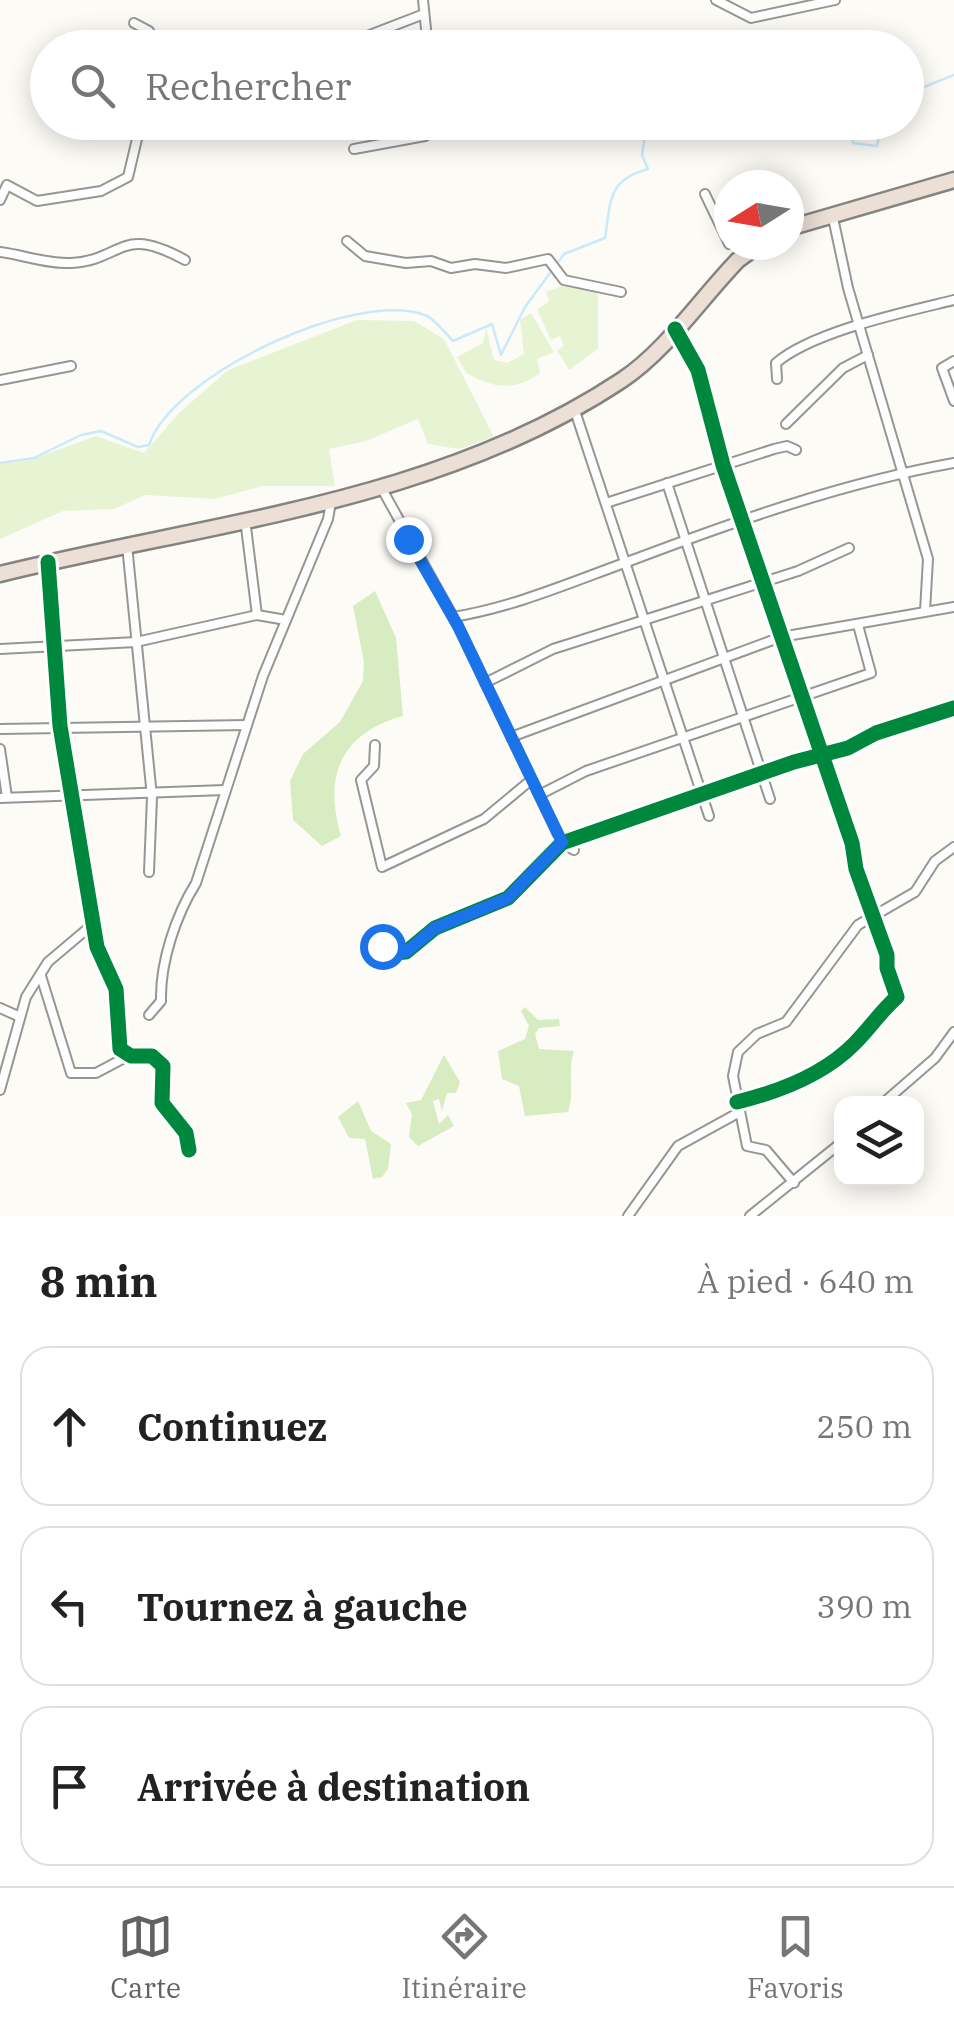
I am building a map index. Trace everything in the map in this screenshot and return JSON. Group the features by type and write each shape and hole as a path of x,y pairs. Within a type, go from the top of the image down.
{"highway":[{"path":"804,223 954,180"},
{"path":"0,574 382,489 445,469 574,408 626,378 738,260"}],"street":[{"path":"422,0 426,30"},
{"path":"716,0 751,18 835,0"},
{"path":"383,30 424,14"},
{"path":"134,24 147,30"},
{"path":"0,200 7,185 37,201 102,192 128,178 138,140"},
{"path":"354,149 403,140"},
{"path":"705,194 714,213"},
{"path":"832,213 858,326 905,472 928,559 926,611"},
{"path":"347,241 365,256 406,263 430,261 451,268 484,264 500,269 550,261 564,280 621,292"},
{"path":"0,252 66,263 124,244 141,244 184,260"},
{"path":"777,380 776,363 781,358 858,326 954,300"},
{"path":"675,329 698,370 723,465 898,997 870,1021 854,1044 818,1069 778,1093 737,1102"},
{"path":"786,424 843,368 868,355"},
{"path":"954,360 942,368 954,400"},
{"path":"0,380 71,366"},
{"path":"574,408 709,816"},
{"path":"606,503 782,447 796,450"},
{"path":"453,617 539,596 744,520 905,472 954,463"},
{"path":"666,484 770,799"},
{"path":"382,489 453,617 562,842 574,850"},
{"path":"149,1015 161,1000 160,972 247,725 328,519 331,500"},
{"path":"245,519 257,615"},
{"path":"127,545 152,794 150,872"},
{"path":"485,682 553,649 642,617 762,582 849,548"},
{"path":"48,562 60,726 97,947 116,989 118,1065"},
{"path":"511,737 781,637 954,607"},
{"path":"0,649 136,642 257,615 286,620"},
{"path":"539,795 586,772 871,673 858,625"},
{"path":"382,946 390,953 406,952 435,928 508,898 562,842 954,708"},
{"path":"0,728 247,725"},
{"path":"375,745 374,766 361,780 382,867 484,819 532,780"},
{"path":"0,749 4,797 225,790"},
{"path":"794,1183 766,1150 747,1146 733,1076 738,1052 757,1034 794,1014 824,967 873,913 916,892 935,861 954,846"},
{"path":"0,1090 18,1037 18,1016 26,997 48,962 93,924"},
{"path":"42,976 71,1072 96,1072 118,1065 130,1055"},
{"path":"26,997 48,997"},
{"path":"0,1008 18,1016"},
{"path":"891,1096 935,1058 954,1032"},
{"path":"120,1049 130,1055 152,1056 163,1066 162,1103 186,1134 189,1150"},
{"path":"628,1216 678,1146 738,1113"},
{"path":"750,1216 834,1149"}],"green space":[{"path":"564,285 587,286 598,292 598,349 569,370 557,350 564,346 560,336 551,340 537,310 549,301 546,292"},
{"path":"531,313 554,352 537,359 540,373 521,383 503,386 466,373 457,357 483,343 486,328 494,360 507,363 524,354 520,320"},
{"path":"357,320 414,321 444,339 494,437 459,449 428,444 418,419 366,441 329,449 335,486 262,486 215,499 145,495 114,509 63,511 0,539 0,464 27,461 96,436 144,453 180,412 228,370"},
{"path":"375,591 396,638 403,716 365,733 342,760 334,794 341,836 322,846 293,820 290,781 303,754 340,722 363,681 364,662 353,606"},
{"path":"525,1007 538,1020 559,1019 560,1026 539,1028 535,1034 539,1049 574,1051 568,1112 525,1116 519,1086 502,1079 498,1051 525,1039 529,1026 521,1011"},
{"path":"444,1055 460,1082 456,1093 447,1093 442,1111 439,1099 433,1101 439,1124 448,1115 454,1126 418,1146 409,1137 412,1114 406,1103 421,1100"},
{"path":"358,1101 371,1131 391,1144 388,1169 382,1177 373,1179 365,1139 349,1138 338,1117"}],"waterway":[{"path":"924,87 954,75"},
{"path":"0,463 34,458 81,435 101,431 138,447 149,445 165,418 228,366 313,326 356,314 394,310 425,315 453,341 492,324 501,355 525,307 564,254 605,238 613,194 625,179 648,169 642,155 644,140"},
{"path":"853,140 877,146 878,140"}],"cycle path":[{"path":"675,329 698,370 723,465 852,843 856,869 887,955 887,968 897,997 855,1043 829,1064 784,1087 737,1102"},
{"path":"48,562 60,726 97,947 116,989 120,1049 131,1056 152,1056 163,1066 162,1103 186,1133 189,1150"},
{"path":"382,946 390,953 406,952 435,928 508,898 562,843 794,762 848,748 876,733 954,708"}],"route":[{"path":"382,946 390,953 406,952 435,928 477,914 508,898 562,842 458,626 408,539"}]}
